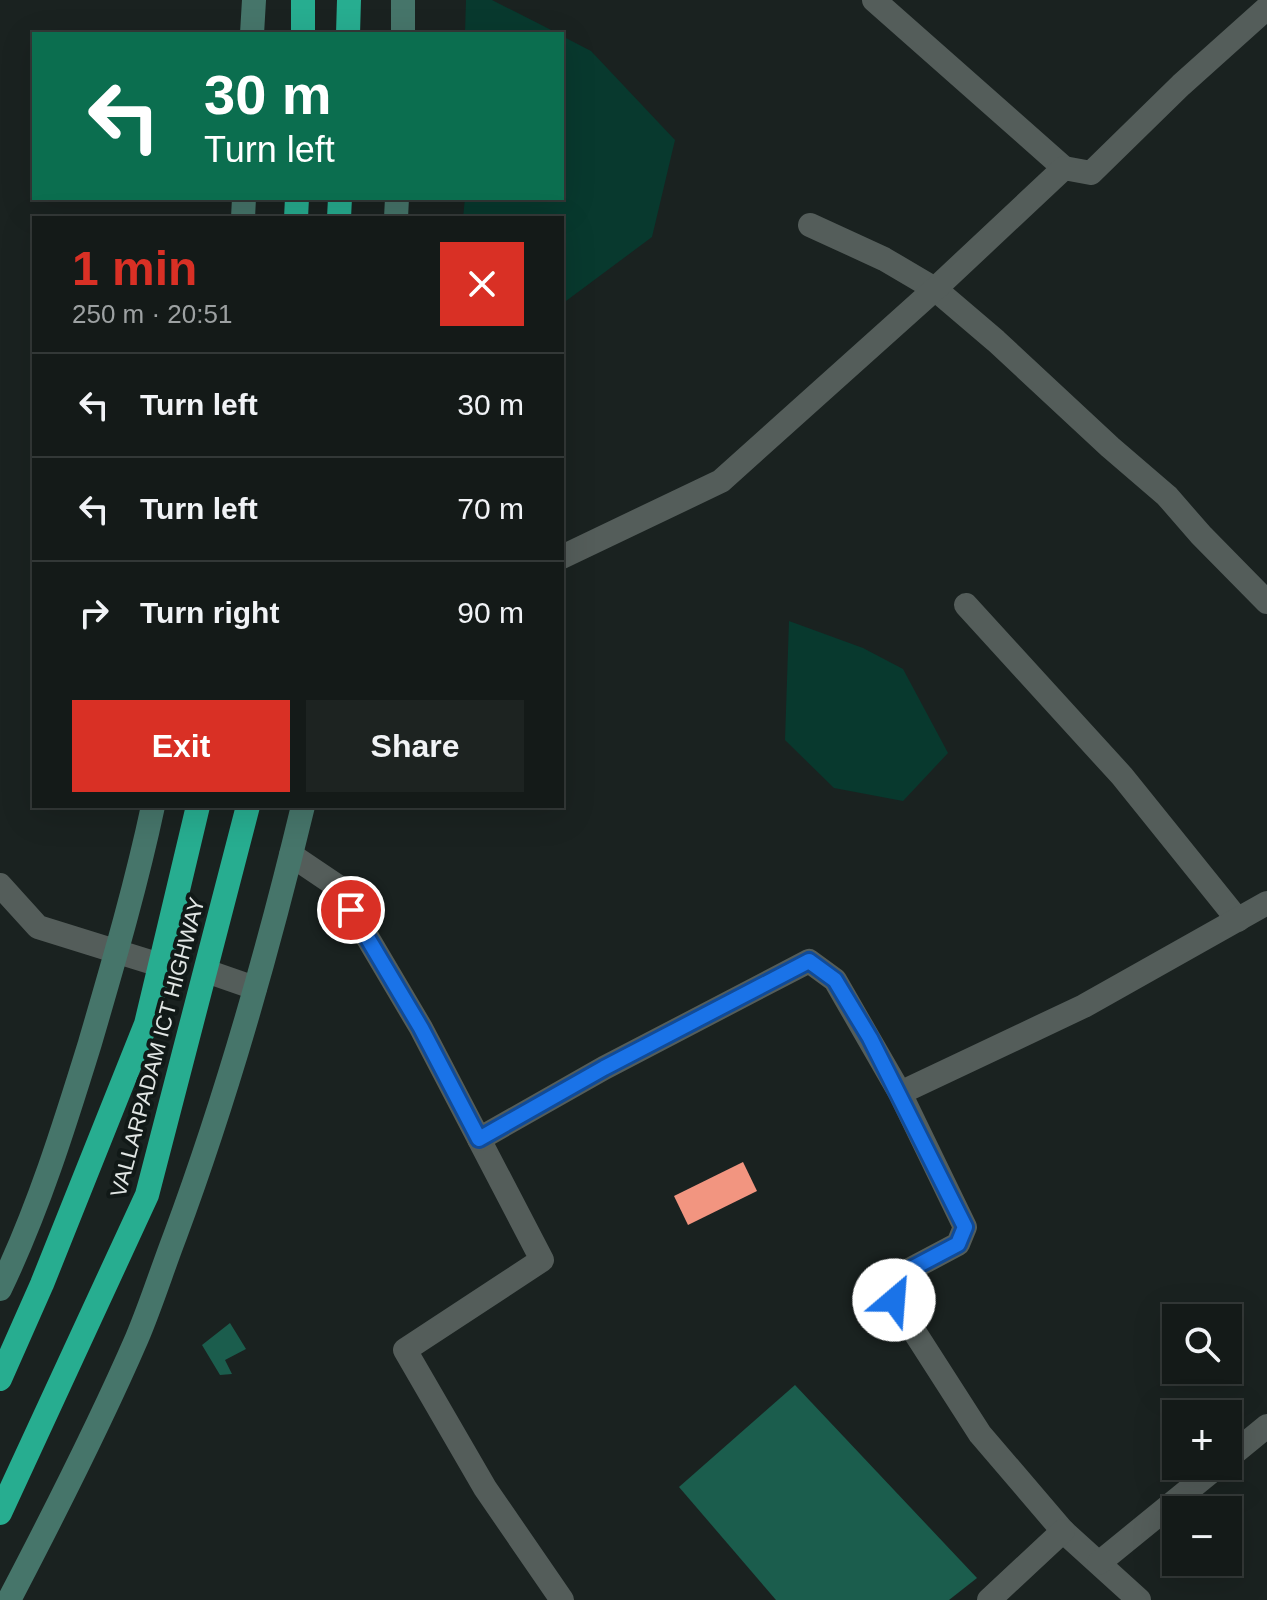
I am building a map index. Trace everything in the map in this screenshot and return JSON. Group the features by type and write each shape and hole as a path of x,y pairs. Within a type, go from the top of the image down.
{"highway":[{"path":"303,0 303,32"},
{"path":"348,32 349,0"},
{"name":"VALLARPADAM ICT HIGHWAY","path":"0,1379 42,1284 146,1024 198,808"},
{"name":"VALLARPADAM ICT HIGHWAY","path":"0,1513 147,1195 247,808"}],"street":[{"path":"252,32 254,0"},
{"path":"403,0 403,32"},
{"path":"874,0 1064,168 1091,173 1259,7"},
{"path":"564,556 721,481 935,289 1064,168"},
{"path":"810,225 884,259 935,289 1167,496 1267,602"},
{"path":"966,605 1122,776 1238,920"},
{"path":"0,1289 28,1231 65,1123 117,953 153,808"},
{"path":"9,1600 74,1477 138,1336 196,1178 255,988 303,808"},
{"path":"291,855 337,886 421,1028 542,1260 405,1350 485,1488 562,1600"},
{"path":"0,885 38,927 160,965"},
{"path":"900,1093 1084,1006 1267,903"},
{"path":"479,1139 604,1068 809,961 835,980 900,1093 965,1227 958,1244 892,1279 894,1300 980,1434 1063,1531 1139,1600"},
{"path":"206,971 255,988"},
{"path":"1242,1447 1267,1426"},
{"path":"1099,1563 1201,1480"},
{"path":"989,1600 1063,1531"}],"shaded area":[{"path":"466,0 492,0 555,32 465,32"},
{"path":"564,37 591,51 675,140 652,237 564,303 564,216 463,216 465,200 564,200"},
{"path":"789,621 863,648 903,669 948,753 903,801 834,788 785,740"},
{"path":"230,1323 246,1349 225,1360 232,1374 220,1375 202,1345"},
{"path":"795,1385 977,1578 949,1600 776,1600 679,1487"}],"building":[{"path":"743,1162 757,1191 688,1225 674,1196"}],"route":[{"path":"351,910 421,1028 479,1139 604,1068 809,961 835,980 870,1038 965,1227 958,1244 892,1279 894,1300"}]}
